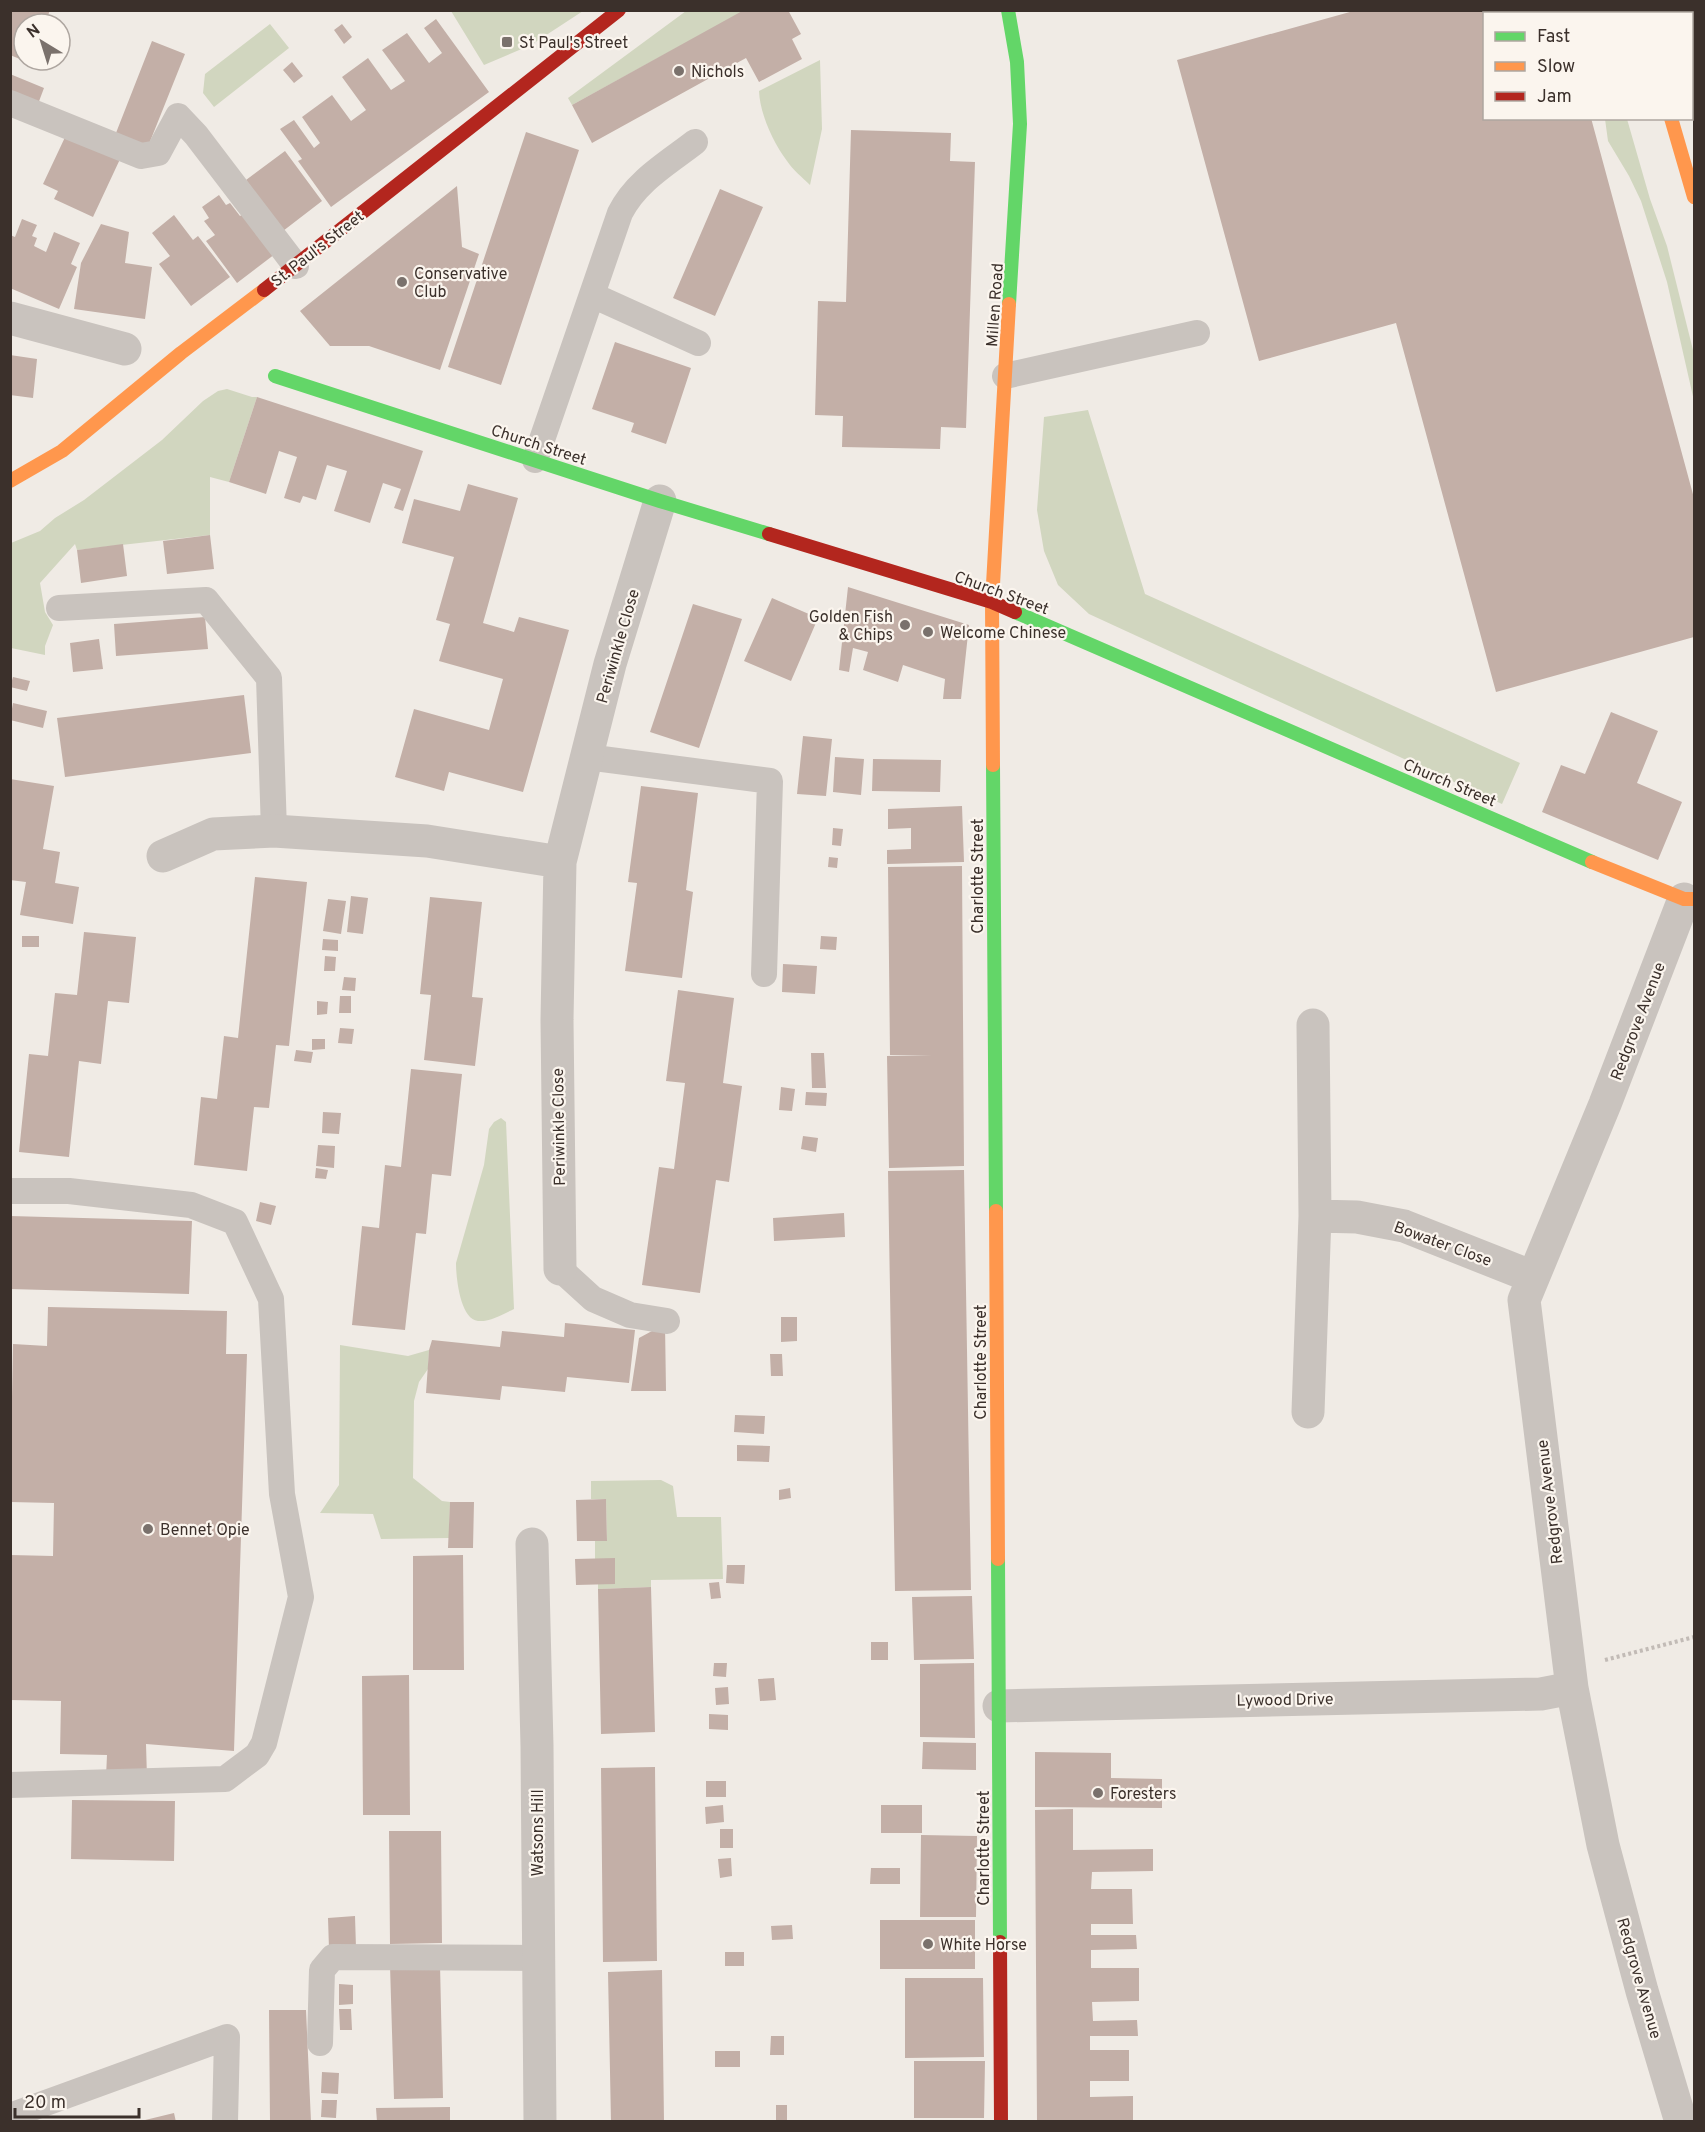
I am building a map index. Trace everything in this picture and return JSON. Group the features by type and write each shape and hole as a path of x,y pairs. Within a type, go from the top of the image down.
{"street":[{"name":"St. Paul's Street","path":"10,481 62,451 181,352 296,266 619,10"},
{"name":"Millen Road","path":"992,602 1020,124 1017,62 1008,10"},
{"path":"1672,120 1695,197"},
{"path":"10,318 125,349"},
{"name":"Church Street","path":"275,375 660,501 992,602 1593,862 1689,899"},
{"name":"Periwinkle Close","path":"560,1269 557,1020 560,862 610,664 660,501"},
{"name":"Charlotte Street","path":"992,602 1001,2121"},
{"path":"164,855 213,834 274,831 427,842 560,862"},
{"name":"Redgrove Avenue","path":"1681,2121 1642,1991 1603,1845 1571,1678 1524,1300 1689,899"},
{"path":"1308,1412 1315,1216 1313,1025"},
{"name":"Bowater Close","path":"1315,1216 1357,1217 1404,1226 1533,1277"},
{"name":"Watsons Hill","path":"532,1544 537,1746 540,2121"},
{"name":"Lywood Drive","path":"999,1706 1541,1694 1571,1678"}],"lane":[{"path":"10,103 141,156 158,153 178,116 196,135 296,266"},
{"path":"535,460 620,213 628,197 639,185 695,142"},
{"path":"592,295 698,343"},
{"path":"1005,376 1197,333"},
{"path":"58,608 206,600 269,678 274,831"},
{"path":"587,757 770,781 764,974"},
{"path":"10,1191 69,1191 191,1205 235,1222 271,1299 282,1494 301,1597 264,1743 257,1755 225,1779 10,1785"},
{"name":"Periwinkle Close","path":"560,1269 593,1299 630,1315 667,1321"},
{"path":"320,2043 322,1970 333,1957 538,1958"},
{"path":"11,2115 227,2037 225,2121"}],"path":[{"path":"1571,1678 1695,1637"}],"green space":[{"path":"451,11 583,11 531,45 484,65"},
{"path":"686,11 744,11 572,105 568,98"},
{"path":"270,24 289,48 214,107 203,93 205,74"},
{"path":"820,60 822,129 810,185 789,164 777,145 765,118 759,91"},
{"path":"1605,120 1627,120 1650,199 1667,246 1694,354 1694,401 1667,282 1641,201 1608,141"},
{"path":"227,389 257,397 229,482 210,477 210,535 77,550 75,544 40,583 45,612 53,625 45,646 45,655 11,648 11,543 40,531 55,518 84,500 162,440 203,401 218,391"},
{"path":"1088,410 1145,594 1520,763 1502,804 1089,614 1058,585 1044,551 1037,510 1044,417"},
{"path":"501,1118 506,1122 514,1309 492,1319 478,1321 472,1319 463,1305 458,1287 456,1263 484,1165 489,1129"},
{"path":"340,1345 408,1356 429,1350 428,1369 419,1382 414,1401 413,1478 442,1501 450,1502 449,1538 381,1539 373,1514 320,1513 339,1485"},
{"path":"661,1480 673,1486 677,1517 721,1517 723,1579 651,1580 651,1587 598,1589 598,1584 615,1583 615,1559 595,1559 595,1541 607,1540 606,1499 591,1499 591,1481"}],"building":[{"path":"10,10 50,10 49,12 12,12 12,56 10,55"},
{"name":"Nichols","path":"744,10 788,10 801,34 792,39 802,59 759,82 746,58 592,143 572,105"},
{"path":"1357,10 1561,10 1562,12 1483,12 1483,120 1592,120 1694,498 1694,637 1496,692 1396,323 1259,361 1177,60"},
{"path":"436,19 489,92 331,207 298,161 302,159 280,129 294,120 314,148 320,143 302,117 332,95 351,121 366,110 342,77 368,58 391,90 405,81 382,50 407,33 429,63 442,53 424,28"},
{"path":"342,24 352,37 344,44 334,30"},
{"path":"152,41 185,54 147,149 114,138"},
{"path":"292,62 303,76 294,83 283,70"},
{"path":"10,74 44,88 38,104 10,93"},
{"path":"851,130 951,133 950,161 975,162 966,428 941,427 940,449 842,447 843,416 815,415 818,301 846,302"},
{"path":"526,132 579,150 501,385 448,367"},
{"path":"67,133 121,157 93,217 54,199 58,191 43,184"},
{"path":"285,151 322,201 283,231 246,180"},
{"name":"Conservative Club","path":"457,186 462,247 479,254 440,370 369,346 330,346 300,311"},
{"path":"720,189 763,207 715,316 673,298"},
{"path":"219,195 226,205 230,203 240,216 245,213 275,254 237,283 206,241 215,235 204,221 209,218 202,207"},
{"path":"174,215 193,240 198,236 230,277 191,306 159,264 170,256 152,233"},
{"path":"22,219 37,225 32,236 37,238 34,246 46,252 54,232 80,243 71,264 77,267 59,309 10,288 10,235 15,237"},
{"path":"101,224 129,232 125,263 152,267 145,319 74,309 81,263"},
{"path":"615,342 691,368 666,444 631,432 634,423 592,409"},
{"path":"10,355 37,359 33,398 10,395"},
{"path":"257,397 423,451 403,511 394,508 401,489 383,483 370,523 334,511 347,471 327,465 316,500 303,496 300,503 284,498 297,457 279,451 266,494 229,482"},
{"path":"468,484 518,498 483,623 514,632 519,617 569,630 523,792 449,772 444,791 395,777 414,709 489,730 503,679 439,661 450,624 436,620 454,557 402,543 414,499 460,511"},
{"path":"210,535 214,569 167,574 163,541"},
{"path":"123,544 127,576 81,583 77,550"},
{"path":"848,587 969,625 961,699 943,699 945,679 903,665 898,682 863,670 868,652 853,648 849,672 839,670"},
{"path":"772,598 818,618 791,681 744,661"},
{"path":"693,604 742,619 699,748 650,732"},
{"path":"205,617 208,649 116,656 114,624"},
{"path":"99,639 103,669 73,672 70,643"},
{"path":"13,677 30,681 27,691 10,687"},
{"path":"244,695 251,753 65,777 57,718"},
{"path":"13,703 47,711 43,728 10,720"},
{"path":"1611,712 1658,731 1637,783 1682,802 1658,860 1542,812 1561,765 1585,774"},
{"path":"803,736 832,739 826,796 797,794"},
{"path":"835,757 864,759 861,795 833,792"},
{"path":"873,759 941,760 940,792 872,791"},
{"path":"10,779 54,786 43,849 60,852 55,883 79,887 73,924 20,915 26,882 10,880"},
{"path":"641,786 698,793 686,890 693,892 682,978 625,971 637,883 628,882"},
{"path":"962,806 964,862 887,864 887,850 911,849 911,828 888,829 888,809"},
{"path":"833,828 843,829 841,846 832,845"},
{"path":"829,857 838,858 837,868 828,867"},
{"path":"962,866 964,1166 889,1168 887,1056 932,1055 890,1055 888,867"},
{"path":"255,877 307,882 289,1046 276,1045 269,1108 254,1107 247,1171 194,1165 201,1097 217,1099 224,1036 238,1038"},
{"path":"351,896 368,898 363,934 347,932"},
{"path":"430,897 482,902 472,997 483,998 475,1066 424,1060 431,995 420,994"},
{"path":"328,899 346,901 341,934 323,931"},
{"path":"84,932 136,937 129,1003 108,1001 101,1064 79,1061 69,1157 19,1152 29,1054 48,1056 55,993 77,995"},
{"path":"22,936 39,936 39,947 22,947"},
{"path":"821,936 837,937 836,950 820,949"},
{"path":"323,939 338,940 338,951 322,950"},
{"path":"325,956 336,957 335,971 324,971"},
{"path":"783,964 817,966 815,994 782,992"},
{"path":"344,977 356,978 355,991 342,990"},
{"path":"678,990 734,998 723,1083 742,1086 729,1182 716,1180 700,1293 642,1285 659,1167 674,1169 685,1083 666,1081"},
{"path":"340,996 351,996 351,1013 339,1013"},
{"path":"317,1001 328,1002 327,1014 317,1015"},
{"path":"340,1028 354,1029 352,1044 338,1043"},
{"path":"312,1039 325,1039 325,1049 312,1050"},
{"path":"296,1050 313,1052 311,1063 294,1061"},
{"path":"811,1053 824,1053 826,1088 812,1088"},
{"path":"411,1069 462,1074 451,1176 432,1174 426,1234 416,1233 405,1330 352,1325 362,1226 379,1228 385,1165 401,1167"},
{"path":"781,1087 795,1089 792,1111 779,1110"},
{"path":"806,1092 827,1093 826,1106 805,1105"},
{"path":"323,1112 341,1113 339,1134 322,1133"},
{"path":"803,1136 818,1138 816,1152 801,1149"},
{"path":"318,1145 335,1146 334,1168 316,1166"},
{"path":"316,1168 328,1170 326,1179 315,1178"},
{"path":"964,1170 971,1590 895,1591 888,1171"},
{"path":"260,1202 276,1206 271,1225 256,1221"},
{"path":"844,1213 845,1237 774,1241 773,1218"},
{"path":"10,1216 192,1221 189,1294 10,1289"},
{"name":"Bennet Opie","path":"48,1307 227,1311 226,1354 247,1354 234,1751 146,1744 147,1778 106,1777 107,1755 60,1754 61,1701 10,1700 10,1555 53,1556 54,1503 10,1502 13,1344 47,1346"},
{"path":"781,1317 797,1317 797,1341 781,1342"},
{"path":"565,1323 635,1330 629,1383 567,1377 565,1392 502,1386 500,1400 426,1393 429,1350 432,1340 500,1347 502,1331 564,1337"},
{"path":"665,1324 666,1391 631,1391 639,1338"},
{"path":"770,1354 782,1354 783,1376 771,1376"},
{"path":"735,1415 765,1416 764,1434 734,1432"},
{"path":"737,1445 770,1446 769,1462 737,1461"},
{"path":"790,1488 791,1498 779,1500 779,1490"},
{"path":"606,1499 607,1541 577,1541 576,1500"},
{"path":"450,1502 474,1502 473,1548 448,1548"},
{"path":"463,1555 464,1670 413,1670 413,1556"},
{"path":"615,1558 615,1584 576,1585 575,1559"},
{"path":"727,1565 745,1565 744,1584 726,1583"},
{"path":"719,1582 721,1598 711,1599 709,1583"},
{"path":"651,1587 655,1732 601,1734 598,1589"},
{"path":"972,1596 974,1659 914,1660 912,1597"},
{"path":"871,1642 888,1642 888,1660 871,1660"},
{"path":"714,1663 727,1663 726,1677 713,1676"},
{"path":"974,1663 975,1738 920,1737 920,1664"},
{"path":"409,1675 410,1815 363,1815 362,1676"},
{"path":"774,1678 776,1700 760,1701 758,1679"},
{"path":"728,1687 729,1704 716,1705 715,1688"},
{"path":"709,1714 728,1715 728,1730 709,1729"},
{"path":"923,1742 976,1743 976,1770 922,1769"},
{"name":"Foresters","path":"1035,1752 1111,1753 1111,1778 1162,1779 1162,1808 1035,1807"},
{"path":"655,1767 657,1961 603,1962 601,1768"},
{"path":"706,1781 726,1781 726,1797 706,1797"},
{"path":"72,1800 175,1801 174,1861 71,1859"},
{"path":"723,1805 724,1822 706,1824 705,1807"},
{"path":"881,1805 922,1805 922,1833 881,1833"},
{"path":"1073,1809 1073,1850 1153,1849 1153,1871 1092,1872 1091,1889 1132,1889 1133,1924 1091,1924 1091,1935 1136,1935 1137,1949 1091,1950 1091,1968 1139,1968 1139,2001 1092,2002 1093,2021 1137,2020 1138,2036 1090,2036 1090,2050 1129,2050 1129,2081 1090,2081 1090,2097 1133,2096 1133,2122 1037,2122 1035,1810"},
{"path":"720,1829 733,1829 733,1848 720,1848"},
{"path":"389,1831 441,1831 442,1943 390,1944"},
{"path":"921,1835 977,1836 976,1917 920,1917"},
{"path":"731,1858 732,1876 720,1878 718,1859"},
{"path":"871,1868 900,1868 900,1884 870,1884"},
{"path":"355,1916 356,1948 329,1949 328,1918"},
{"name":"White Horse","path":"880,1920 975,1920 975,1969 880,1969"},
{"path":"792,1925 793,1939 772,1940 771,1926"},
{"path":"725,1952 744,1952 744,1966 725,1966"},
{"path":"440,1964 443,2098 394,2099 390,1965"},
{"path":"662,1970 664,2122 611,2122 608,1972"},
{"path":"905,1978 983,1978 984,2057 905,2058"},
{"path":"339,1984 353,1985 353,2004 339,2005"},
{"path":"339,2009 351,2009 352,2030 340,2030"},
{"path":"269,2010 306,2010 311,2122 270,2122"},
{"path":"771,2036 784,2036 784,2055 770,2055"},
{"path":"715,2051 740,2051 740,2067 715,2067"},
{"path":"914,2061 985,2061 984,2118 914,2118"},
{"path":"322,2072 339,2073 338,2094 321,2093"},
{"path":"322,2100 337,2100 336,2118 321,2117"},
{"path":"776,2105 787,2105 787,2122 776,2122"},
{"path":"450,2107 450,2122 377,2122 376,2108"},
{"path":"174,2113 176,2122 141,2122 141,2121"}],"traffic: fast":[{"path":"1008,10 1017,62 1020,124 1009,304"},
{"path":"275,376 769,534"},
{"path":"1015,612 1592,862"},
{"path":"993,765 996,1211"},
{"path":"998,1559 1000,1942"}],"traffic: slow":[{"path":"1672,120 1694,197"},
{"path":"10,481 62,451 181,353 264,290"},
{"path":"993,765 992,602 1009,304"},
{"path":"1592,862 1684,899 1694,899"},
{"path":"996,1211 998,1559"}],"traffic: jam":[{"path":"264,290 619,10"},
{"path":"769,534 992,602 1015,612"},
{"path":"1000,1942 1001,2122"}],"place":[{"name":"St Paul's Street","path":"507,42"},
{"name":"Nichols","path":"679,71"},
{"name":"Conservative Club","path":"402,282"},
{"name":"Golden Fish & Chips","path":"905,625"},
{"name":"Welcome Chinese","path":"928,632"},
{"name":"Bennet Opie","path":"148,1529"},
{"name":"Foresters","path":"1098,1793"},
{"name":"White Horse","path":"928,1944"}]}
